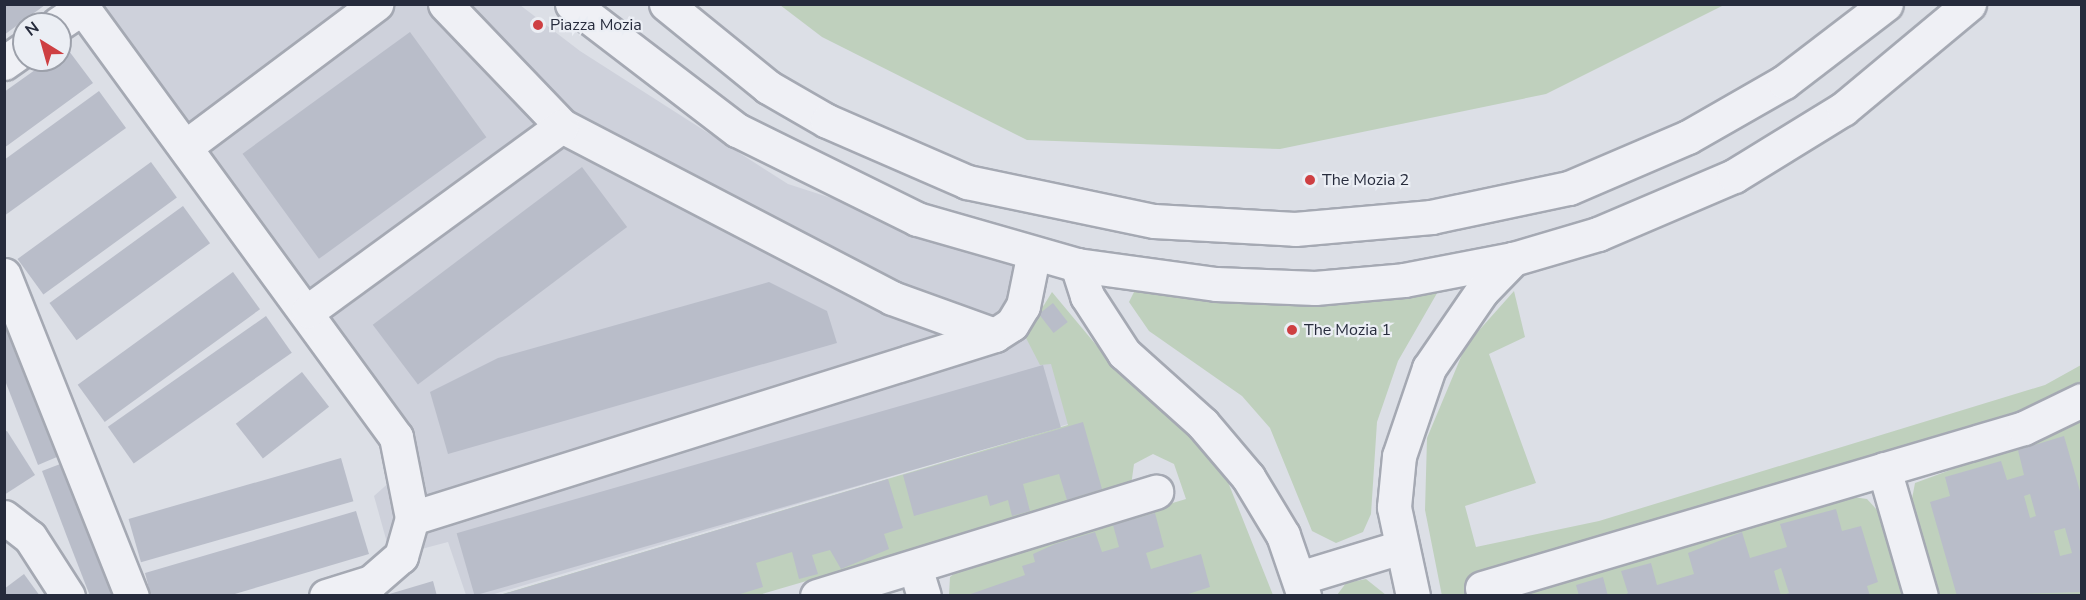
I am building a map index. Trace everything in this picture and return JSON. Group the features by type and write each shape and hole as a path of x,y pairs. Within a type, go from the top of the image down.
{"street":[{"path":"185,147 376,4"},
{"path":"445,4 562,126 892,298 996,335"},
{"path":"572,4 737,130 917,219 1033,257 1077,265 1216,284 1315,288 1404,280 1514,259 1598,234 1734,176 1843,109 1968,4"},
{"path":"666,4 768,87 827,121 967,183 1154,220 1295,229 1431,217 1569,188 1688,137 1785,82 1886,4"},
{"path":"74,12 185,147 308,311 396,437 412,518 401,556 387,572 326,596"},
{"path":"737,130 768,87"},
{"path":"308,311 562,126"},
{"path":"412,518 996,335 1012,324 1023,306 1033,257"},
{"path":"1413,596 1398,548 1394,507 1399,456 1428,368 1482,291 1514,259"},
{"path":"1077,265 1087,296 1124,353 1203,424 1248,477 1283,535 1301,587 1398,548"},
{"path":"4,275 132,596"},
{"path":"1482,588 2025,428 2082,400"},
{"path":"1884,469 1921,596"},
{"path":"817,596 920,581 1156,492"},
{"path":"4,517 30,537 68,596"}],"shaded area":[{"name":"Piazza Mozia","path":"69,5 520,5 580,51 788,184 1016,258 1072,354 1122,408 491,595 466,595 448,542 391,557 374,496 392,480 373,431"}],"green space":[{"path":"780,5 1724,5 1546,94 1280,149 1027,140 822,37"},
{"path":"1137,286 1440,288 1398,361 1377,422 1371,514 1363,532 1336,543 1312,531 1270,428 1242,396 1149,331 1129,302"},
{"path":"1514,291 1525,337 1489,354 1536,483 1465,506 1476,547 1599,521 2045,385 2081,365 2081,381 2018,411 1470,574 1476,595 1442,596 1425,510 1427,438 1466,345"},
{"path":"1052,292 1112,364 1180,414 1222,467 1273,595 949,595 950,577 965,565 1186,499 1174,464 1153,454 1134,464 1131,486 759,595 496,596 1068,425 1051,364 1040,365 1025,336"},
{"path":"2081,422 2081,595 1938,595 1911,504 1915,483"},
{"path":"1853,497 1867,499 1878,511 1902,595 1518,596"},
{"path":"1366,579 1386,595 1337,595 1346,583"}],"building":[{"path":"4,5 45,5 35,12 12,12 12,29 4,35"},
{"path":"410,32 486,137 319,259 243,154"},
{"path":"72,55 93,83 4,148 4,92 32,72 72,72"},
{"path":"99,91 126,128 4,216 4,160"},
{"path":"151,162 177,198 43,295 18,259"},
{"path":"582,167 627,227 418,385 373,325"},
{"path":"183,206 210,243 77,340 50,303"},
{"path":"233,272 260,309 105,422 78,385"},
{"path":"769,282 827,311 837,343 448,454 430,392 498,358"},
{"path":"5,301 64,454 38,465 4,378"},
{"path":"1053,303 1068,322 1054,333 1039,314"},
{"path":"266,316 292,353 134,464 108,427"},
{"path":"1043,365 1061,427 475,596 457,533"},
{"path":"302,372 329,407 263,458 236,424"},
{"path":"1083,422 1102,489 1067,500 1059,474 1023,484 1030,511 1012,516 1008,500 990,506 987,495 914,516 903,475"},
{"path":"7,431 35,475 4,495 4,432"},
{"path":"2064,436 2082,498 2082,592 1957,596 1930,502 1950,496 1945,477 2001,461 2007,480 2024,475 2018,450","holes":["2030,494 2036,516 2030,518 2024,496","2065,528 2072,553 2060,556 2054,531"]},
{"path":"341,458 353,501 141,562 129,519"},
{"path":"68,461 120,596 90,596 69,542 42,471"},
{"path":"888,479 903,528 884,534 889,549 841,569 830,550 812,555 818,574 799,579 792,552 756,563 763,587 734,596 497,596"},
{"path":"1836,509 1842,531 1861,526 1878,582 1867,586 1870,596 1623,596 1628,593 1621,571 1651,563 1657,585 1694,574 1688,553 1742,532 1750,558 1787,547 1780,524","holes":["1781,568 1789,593 1781,596 1774,571"]},
{"path":"356,511 369,554 228,596 151,596 145,573"},
{"path":"1155,513 1164,547 1146,553 1151,569 1201,554 1210,587 1182,596 965,596 1025,575 1022,566 1035,562 1033,554 1055,544 1095,532 1102,552 1119,547 1113,525"},
{"path":"24,574 40,596 4,596 4,589"},
{"path":"1603,577 1608,596 1579,596 1576,585"},
{"path":"433,581 437,596 386,596 386,595"}],"place":[{"name":"Piazza Mozia","path":"538,25"},
{"name":"The Mozia 2","path":"1310,180"},
{"name":"The Mozia 1","path":"1292,330"}]}
